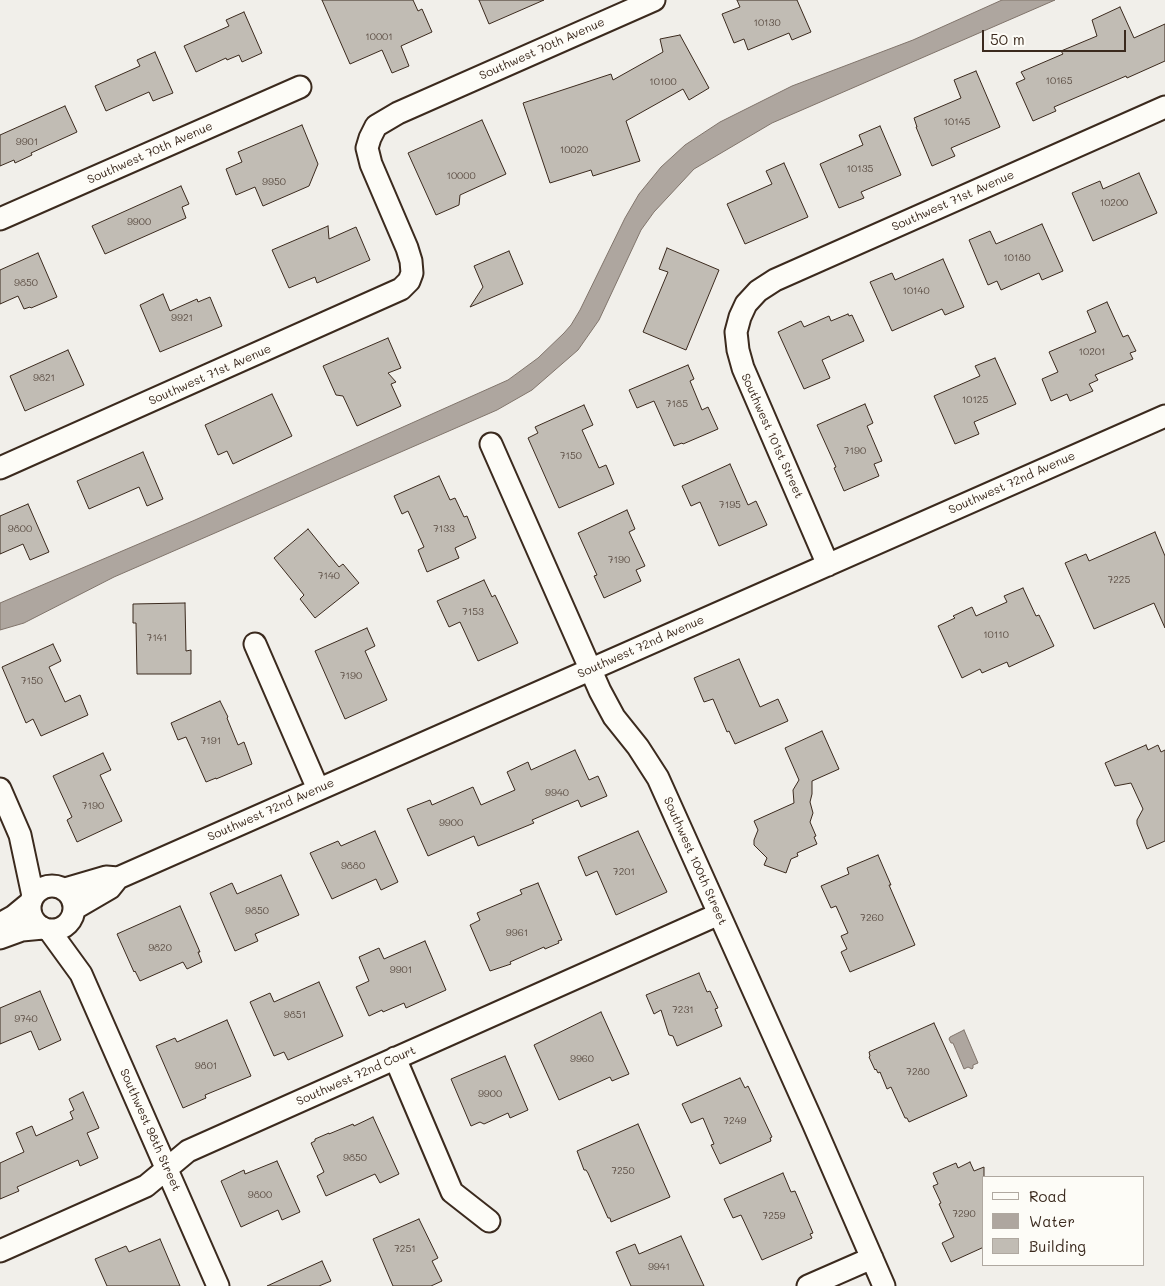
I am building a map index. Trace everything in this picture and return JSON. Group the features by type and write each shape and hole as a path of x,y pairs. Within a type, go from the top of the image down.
{"street":[{"name":"Southwest 70th Avenue","path":"412,273 408,248 371,164 367,148 376,126 398,113 654,0"},
{"name":"Southwest 70th Avenue","path":"0,219 300,87"},
{"name":"Southwest 71st Avenue","path":"746,304 758,290 775,280 1165,107"},
{"name":"Southwest 71st Avenue","path":"0,468 401,289 409,281 412,273"},
{"name":"Southwest 101st Street","path":"746,304 736,332 743,368 828,565"},
{"name":"Southwest 72nd Avenue","path":"73,913 110,888 118,878 1165,416"},
{"name":"Southwest 100th Street","path":"491,444 607,705 658,778 884,1286"},
{"path":"255,644 318,789"},
{"path":"0,789 20,835 32,899 30,908 34,920 46,929"},
{"path":"0,938 22,930 62,928 68,923 73,913 74,902 70,895 47,875 29,845 20,835"},
{"name":"Southwest 72nd Avenue","path":"61,888 106,877 118,878"},
{"path":"0,924 14,916 43,888 50,886 61,888"},
{"name":"Southwest 98th Street","path":"73,913 72,931 83,967 81,974"},
{"name":"Southwest 72nd Court","path":"0,1251 146,1186 188,1151 720,914"},
{"name":"Southwest 98th Street","path":"46,929 81,974 218,1286"},
{"path":"395,1058 452,1192 489,1221"},
{"path":"808,1286 872,1258"}],"water":[{"path":"1002,0 1055,0 772,123 694,169 654,212 641,230 599,320 578,350 532,390 497,410 114,577 24,623 0,630 0,603 195,520 508,380 538,358 571,325 639,194 661,167 685,145 720,122 792,86 913,40"},
{"path":"964,1030 978,1063 973,1065 972,1069 968,1067 964,1069 953,1043 949,1039"}],"building":[{"path":"322,0 413,0 418,11 422,9 432,32 401,46 409,66 392,73 382,50 350,64"},
{"path":"479,0 544,0 489,24"},
{"path":"737,0 797,0 811,32 792,40 789,33 748,50 744,39 734,43 722,14 740,7"},
{"path":"1120,7 1134,38 1165,24 1165,61 1054,107 1056,111 1033,121 1016,83 1025,79 1021,72 1063,54 1061,51 1097,36 1092,20"},
{"path":"244,12 262,53 242,62 239,55 227,60 226,58 196,72 184,46 229,26 226,20"},
{"path":"680,35 709,88 689,100 683,89 626,121 640,161 593,176 591,170 550,183 523,103 611,74 613,80 663,52 660,39"},
{"path":"155,52 173,93 153,101 149,92 106,111 95,86 140,66 137,60"},
{"path":"976,71 1000,127 951,148 955,156 932,166 914,118 961,98 954,80"},
{"path":"65,106 77,132 31,153 32,155 15,163 14,160 0,166 0,135"},
{"path":"482,120 506,174 460,195 459,205 436,215 408,153"},
{"path":"302,125 318,164 309,186 263,206 255,187 236,195 226,169 242,162 238,152"},
{"path":"880,126 901,175 861,192 864,198 839,208 820,164 863,145 859,135"},
{"path":"784,163 808,217 745,244 727,204 772,184 766,171"},
{"path":"1139,173 1157,213 1093,241 1072,193 1100,181 1103,189"},
{"path":"181,186 189,204 182,207 186,218 105,254 92,226"},
{"path":"1042,224 1063,271 1042,280 1039,273 1001,290 997,281 988,285 969,240 990,231 996,244"},
{"path":"328,226 329,239 356,227 370,260 317,283 315,277 289,288 272,250"},
{"path":"667,248 719,270 686,350 643,332 668,272 659,269"},
{"path":"509,251 523,284 470,307 483,287 474,266"},
{"path":"38,253 57,297 24,309 18,296 0,304 0,270"},
{"path":"943,259 964,307 945,315 942,309 892,331 870,282 892,273 895,280"},
{"path":"163,294 170,311 197,299 198,302 210,297 222,326 160,352 140,305"},
{"path":"1107,302 1123,337 1128,335 1136,351 1130,353 1133,359 1095,375 1098,380 1089,384 1093,391 1070,401 1067,394 1051,401 1042,379 1058,372 1049,352 1096,332 1087,311"},
{"path":"848,314 849,316 852,315 864,341 822,360 830,378 804,389 778,332 801,321 804,327 829,316 831,321"},
{"path":"388,338 401,368 388,373 396,382 391,384 401,406 357,426 343,396 336,395 323,366"},
{"path":"68,350 84,385 25,411 10,376"},
{"path":"995,358 1016,404 974,422 979,434 955,444 934,396 980,376 975,366"},
{"path":"688,365 694,379 690,381 702,410 708,407 718,429 674,446 654,401 637,408 629,390"},
{"path":"272,394 292,436 233,464 227,451 218,455 205,425"},
{"path":"865,404 873,423 867,426 882,461 874,464 879,476 844,491 834,468 836,467 817,425"},
{"path":"584,405 593,425 582,430 599,468 606,465 614,484 559,508 528,438 538,433 535,427"},
{"path":"143,452 163,499 147,506 139,487 89,509 77,481"},
{"path":"730,464 748,505 756,501 767,525 719,546 700,502 691,506 682,486"},
{"path":"439,476 450,500 455,498 464,517 467,516 476,538 455,548 459,558 427,572 418,550 424,547 408,511 402,514 394,496"},
{"path":"28,504 49,552 30,560 23,544 0,554 0,516"},
{"path":"627,510 635,529 629,532 645,566 636,570 641,581 604,598 594,576 597,575 578,533"},
{"path":"308,529 339,567 343,564 359,583 315,618 300,599 304,595 274,558"},
{"path":"1155,532 1165,556 1165,628 1154,603 1094,629 1065,563 1086,554 1089,561"},
{"path":"484,580 492,597 495,595 518,643 478,661 460,622 449,627 437,601"},
{"path":"1023,588 1036,616 1039,615 1054,646 1009,667 1007,662 982,673 980,669 962,678 938,626 972,607 976,616 1007,602 1004,596"},
{"path":"185,603 186,651 191,650 191,674 137,674 136,623 133,623 133,604"},
{"path":"367,628 375,646 365,651 387,700 345,719 315,651"},
{"path":"53,644 61,661 49,667 65,702 80,695 88,715 41,736 33,719 26,723 2,667"},
{"path":"739,659 760,707 778,699 788,721 735,744 729,731 727,732 713,699 704,702 694,678"},
{"path":"220,701 238,745 244,742 252,764 206,782 186,737 178,740 171,723"},
{"path":"822,731 839,769 812,781 810,802 813,813 810,822 817,844 797,853 798,856 791,859 786,873 764,865 767,858 754,845 758,830 754,821 794,803 793,790 799,780 785,748"},
{"path":"1146,745 1148,750 1158,745 1161,752 1165,750 1165,841 1147,849 1137,824 1143,809 1131,783 1115,786 1105,763"},
{"path":"575,750 589,780 598,776 607,796 581,807 578,800 532,820 534,823 478,846 474,836 428,856 407,809 430,800 432,805 473,787 481,805 515,790 507,772 528,762 531,770"},
{"path":"103,753 111,770 100,775 122,821 77,842 67,820 72,817 53,776"},
{"path":"375,831 398,882 381,890 376,879 332,899 310,853 338,841 341,846"},
{"path":"638,831 667,892 616,915 597,871 586,876 578,857"},
{"path":"878,855 915,945 850,972 841,952 847,949 841,936 848,933 836,906 831,908 821,886 849,874 847,868"},
{"path":"281,875 299,915 255,934 258,941 235,951 210,893 232,883 237,894"},
{"path":"538,883 562,940 545,949 544,947 510,962 511,964 490,971 470,925 480,920 477,913 522,894 520,890"},
{"path":"180,906 200,952 198,952 202,962 187,969 183,962 140,981 117,934"},
{"path":"425,941 446,990 406,1008 404,1003 369,1016 356,987 369,981 359,957 379,948 384,959"},
{"path":"699,973 707,992 710,991 718,1008 715,1009 722,1026 677,1046 673,1036 669,1035 661,1010 654,1014 646,995"},
{"path":"319,982 343,1036 288,1060 284,1052 274,1056 250,1002 270,993 274,1002"},
{"path":"40,991 61,1040 39,1050 31,1031 0,1044 0,1008"},
{"path":"601,1012 629,1074 612,1081 610,1077 559,1100 534,1045"},
{"path":"227,1020 251,1076 205,1095 206,1098 183,1108 156,1046 175,1038 177,1042"},
{"path":"934,1023 967,1096 909,1122 905,1118 891,1087 887,1089 880,1072 878,1073 875,1070 869,1057 869,1052"},
{"path":"505,1056 528,1110 510,1118 508,1113 484,1124 480,1122 471,1126 451,1079"},
{"path":"740,1078 745,1088 748,1086 772,1137 770,1138 771,1141 720,1164 711,1145 714,1144 703,1118 691,1123 682,1104"},
{"path":"83,1092 99,1128 87,1133 98,1158 80,1166 78,1160 17,1187 19,1191 0,1199 0,1163 24,1152 16,1133 32,1126 36,1136 73,1119 70,1112 74,1110 69,1099"},
{"path":"373,1117 399,1174 380,1183 375,1174 326,1196 317,1176 324,1172 311,1143 315,1139 329,1133 353,1124 354,1126"},
{"path":"638,1124 670,1197 611,1222 588,1173 584,1170 577,1151"},
{"path":"277,1161 300,1212 282,1220 278,1210 241,1227 221,1181 244,1170 245,1174"},
{"path":"970,1162 974,1171 984,1167 984,1176 982,1176 982,1248 951,1262 942,1243 954,1237 933,1186 938,1184 933,1173 956,1163 958,1168"},
{"path":"783,1173 791,1192 795,1191 813,1233 810,1234 812,1238 762,1260 741,1215 733,1218 724,1199"},
{"path":"419,1219 438,1258 432,1261 442,1281 431,1286 393,1286 373,1239"},
{"path":"681,1236 704,1286 631,1286 616,1252 635,1244 639,1254"},
{"path":"160,1239 180,1286 107,1286 95,1259 126,1246 129,1252"},
{"path":"322,1261 331,1281 319,1286 267,1286"}]}
